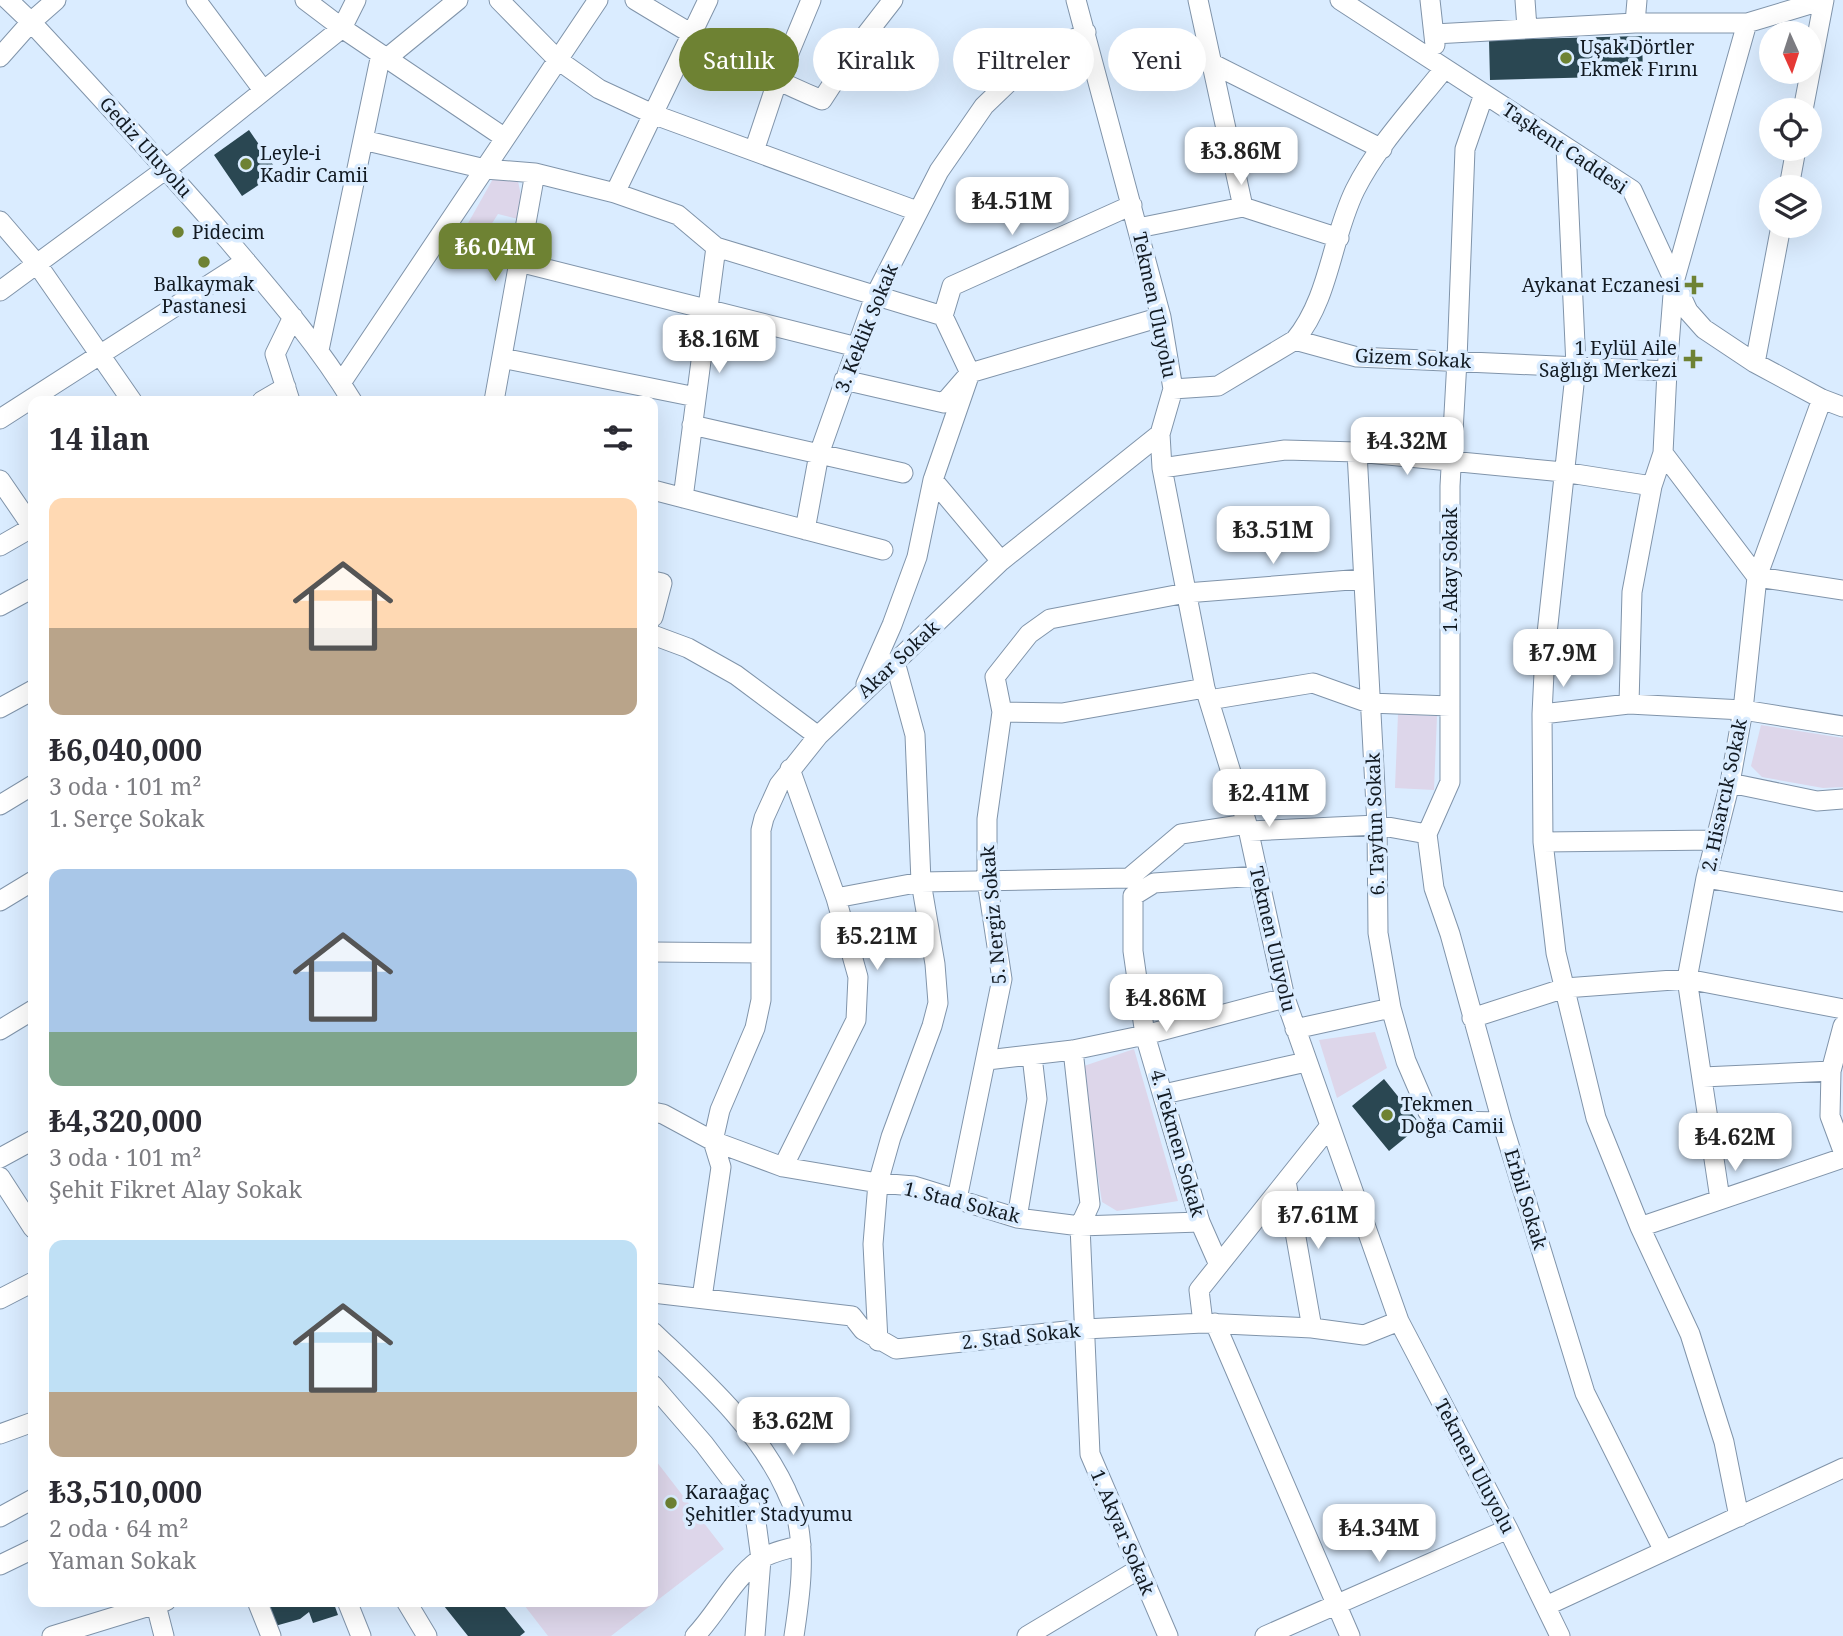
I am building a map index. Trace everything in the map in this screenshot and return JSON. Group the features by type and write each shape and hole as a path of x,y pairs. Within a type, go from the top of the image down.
{"street":[{"name":"Gediz Uluyolu","path":"8,0 166,169 246,261 319,350 349,396"},
{"path":"0,57 31,22 56,0"},
{"path":"196,0 263,90"},
{"path":"305,0 505,138"},
{"path":"0,291 166,169 342,28 356,0"},
{"path":"319,350 363,140 384,56 458,0"},
{"path":"499,0 558,60 599,89 654,115 917,211"},
{"path":"341,383 598,0"},
{"path":"635,0 681,28"},
{"path":"694,28 708,0"},
{"path":"799,29 811,0"},
{"path":"799,91 821,100 858,45 893,0"},
{"name":"Tekmen Uluyolu","path":"1076,0 1085,28"},
{"path":"1198,0 1243,206"},
{"name":"Taşkent Caddesi","path":"1340,0 1632,190 1688,311 1704,329 1755,363 1822,399 1843,407"},
{"path":"1173,389 1217,386 1296,340 1305,328 1320,297 1355,191 1440,66 1430,0"},
{"path":"1525,0 1527,28"},
{"path":"1635,23 1637,0"},
{"path":"1434,34 1635,23 1747,23 1824,0 1805,98"},
{"path":"1629,704 1632,592 1652,486 1663,453 1674,282 1747,23"},
{"path":"615,193 679,60"},
{"name":"Tekmen Uluyolu","path":"1094,62 1161,317 1173,389 1160,434 1162,468 1186,593 1207,694 1248,828 1285,998 1399,1321 1508,1529 1560,1636"},
{"path":"1211,63 1382,149"},
{"path":"754,151 774,91"},
{"name":"3. Keklik Sokak","path":"805,530 819,454 875,296 939,171 984,106 1000,91"},
{"name":"1. Akay Sokak","path":"1427,834 1450,782 1450,485 1465,149 1484,94"},
{"path":"363,140 485,169 535,173 615,193 678,215 716,247 943,316"},
{"path":"1566,147 1576,366 1545,652 1542,714 1542,842 1556,953 1597,1118 1640,1227 1690,1334 1724,1442 1739,1517"},
{"path":"495,396 535,173"},
{"path":"863,692 917,557 933,480 970,373 943,316 952,286 1132,205"},
{"path":"1138,228 1243,206 1339,238"},
{"path":"0,221 37,264 129,396"},
{"path":"1755,363 1779,238"},
{"path":"683,498 716,247"},
{"path":"34,396 246,261"},
{"path":"519,262 856,347"},
{"path":"288,394 275,354 293,317"},
{"path":"844,380 944,403 970,373 1161,317"},
{"name":"Gizem Sokak","path":"1296,340 1357,357 1667,371"},
{"path":"502,358 696,397"},
{"name":"2. Hisarcık Sokak","path":"1720,1199 1687,979 1706,878 1730,783 1742,710 1756,577 1822,399"},
{"path":"0,418 28,400"},
{"path":"692,425 903,473"},
{"name":"Akar Sokak","path":"713,1141 720,1110 755,1028 761,1000 761,830 770,803 790,769 818,736 1001,561 1160,434"},
{"path":"1162,468 1284,450 1357,452 1563,472 1652,486"},
{"name":"6. Tayfun Sokak","path":"1357,452 1377,825 1378,933 1391,1008 1406,1061 1428,1112 1448,1121 1503,1122"},
{"path":"1663,453 1756,577 1843,590"},
{"path":"0,480 28,521"},
{"path":"933,480 1001,561"},
{"path":"658,491 883,550"},
{"path":"0,546 28,531"},
{"path":"1363,579 1186,593 1050,619 1029,634 995,677 1003,712 1062,713 1313,683 1369,703 1450,706"},
{"path":"658,582 662,583 658,598"},
{"path":"0,606 28,591"},
{"path":"658,637 688,648 736,675 818,736"},
{"path":"878,1340 873,1244 878,1183 891,1137 938,1003 935,964 921,883 915,735 895,662"},
{"path":"0,708 28,693"},
{"path":"1542,714 1629,704 1742,710 1843,726"},
{"name":"5. Nergiz Sokak","path":"957,1199 1002,979 987,881 987,819 1003,712"},
{"path":"783,1167 856,1020 858,977 836,898 790,769"},
{"path":"1730,783 1817,801 1843,799"},
{"path":"0,805 28,788"},
{"path":"836,898 921,883 1129,878 1181,834 1248,828 1377,825 1427,834"},
{"name":"Erbil Sokak","path":"1427,834 1434,888 1450,934 1472,1018 1585,1393 1664,1551"},
{"path":"1542,842 1716,840"},
{"name":"4. Tekmen Sokak","path":"1219,1265 1200,1222 1145,1035 1132,951 1133,896 1154,883 1258,876"},
{"path":"1706,878 1843,902"},
{"path":"0,901 28,884"},
{"path":"658,952 761,953"},
{"path":"1472,1018 1564,988 1687,979 1843,1009"},
{"path":"987,1060 1073,1050 1145,1035 1285,998"},
{"path":"1295,1029 1391,1008"},
{"path":"0,1030 28,1013"},
{"path":"1843,1026 1831,1071 1830,1116 1843,1151"},
{"name":"1. Akyar Sokak","path":"1073,1050 1090,1204 1080,1226 1090,1454 1168,1636"},
{"path":"1017,1218 1037,1099 1032,1056"},
{"path":"1164,1094 1306,1062"},
{"path":"1703,1077 1831,1071"},
{"name":"1. Stad Sokak","path":"658,1113 713,1141 783,1167 878,1183 914,1186 1017,1218 1080,1226 1200,1222"},
{"path":"1329,1127 1199,1290 1209,1323 1350,1636"},
{"path":"702,1298 721,1167 713,1141"},
{"path":"0,1158 28,1143"},
{"path":"1640,1227 1843,1158"},
{"path":"0,1177 28,1220"},
{"path":"1286,1181 1311,1328"},
{"path":"0,1299 28,1285"},
{"name":"2. Stad Sokak","path":"658,1294 852,1316 863,1330 896,1349 1085,1329 1209,1323 1311,1328 1364,1335 1399,1321"},
{"path":"658,1337 738,1417 773,1462 796,1512 801,1545 799,1602 794,1636"},
{"path":"658,1391 704,1444 748,1502 756,1522 761,1559 755,1636"},
{"path":"0,1434 28,1424"},
{"path":"1546,1606 1843,1468"},
{"path":"0,1517 28,1502"},
{"path":"1265,1636 1508,1529"},
{"path":"695,1636 712,1618 744,1574 761,1559 801,1545"},
{"path":"0,1565 28,1551"},
{"path":"1027,1636 1139,1569"},
{"path":"61,1635 144,1607"},
{"path":"160,1607 164,1636"},
{"path":"259,1607 271,1636"},
{"path":"349,1607 361,1636"},
{"path":"410,1607 427,1636"}],"shaded area":[{"path":"494,177 518,181 522,220 498,214 480,242 462,234"},
{"path":"1398,714 1437,716 1434,790 1395,788"},
{"path":"1761,725 1843,738 1843,787 1823,788 1762,777 1751,766"},
{"path":"1375,1032 1387,1068 1337,1098 1319,1040"},
{"path":"1134,1049 1178,1201 1117,1211 1102,1202 1081,1067"},
{"name":"Karaağaç Şehitler Stadyumu","path":"658,1463 724,1549 658,1600"},
{"name":"Karaağaç Şehitler Stadyumu","path":"526,1607 649,1607 611,1636 548,1636"}],"building":[{"name":"Uşak Dörtler Ekmek Fırını","path":"1642,36 1643,76 1490,80 1489,40"},
{"name":"Leyle-i Kadir Camii","path":"249,130 278,172 242,196 214,155"},
{"name":"Tekmen Doğa Camii","path":"1384,1079 1421,1125 1389,1151 1352,1106"},
{"path":"269,1607 335,1607 338,1615 313,1623 309,1612 300,1619 275,1626"},
{"path":"445,1607 505,1607 525,1632 520,1636 468,1636"}],"place":[{"name":"Uşak Dörtler Ekmek Fırını","path":"1566,58"},
{"name":"Leyle-i Kadir Camii","path":"246,164"},
{"name":"Pidecim","path":"178,232"},
{"name":"Balkaymak Pastanesi","path":"204,262"},
{"name":"Aykanat Eczanesi","path":"1694,285"},
{"name":"1 Eylül Aile Sağlığı Merkezi","path":"1693,359"},
{"name":"Tekmen Doğa Camii","path":"1387,1115"},
{"name":"Karaağaç Şehitler Stadyumu","path":"671,1503"}]}
